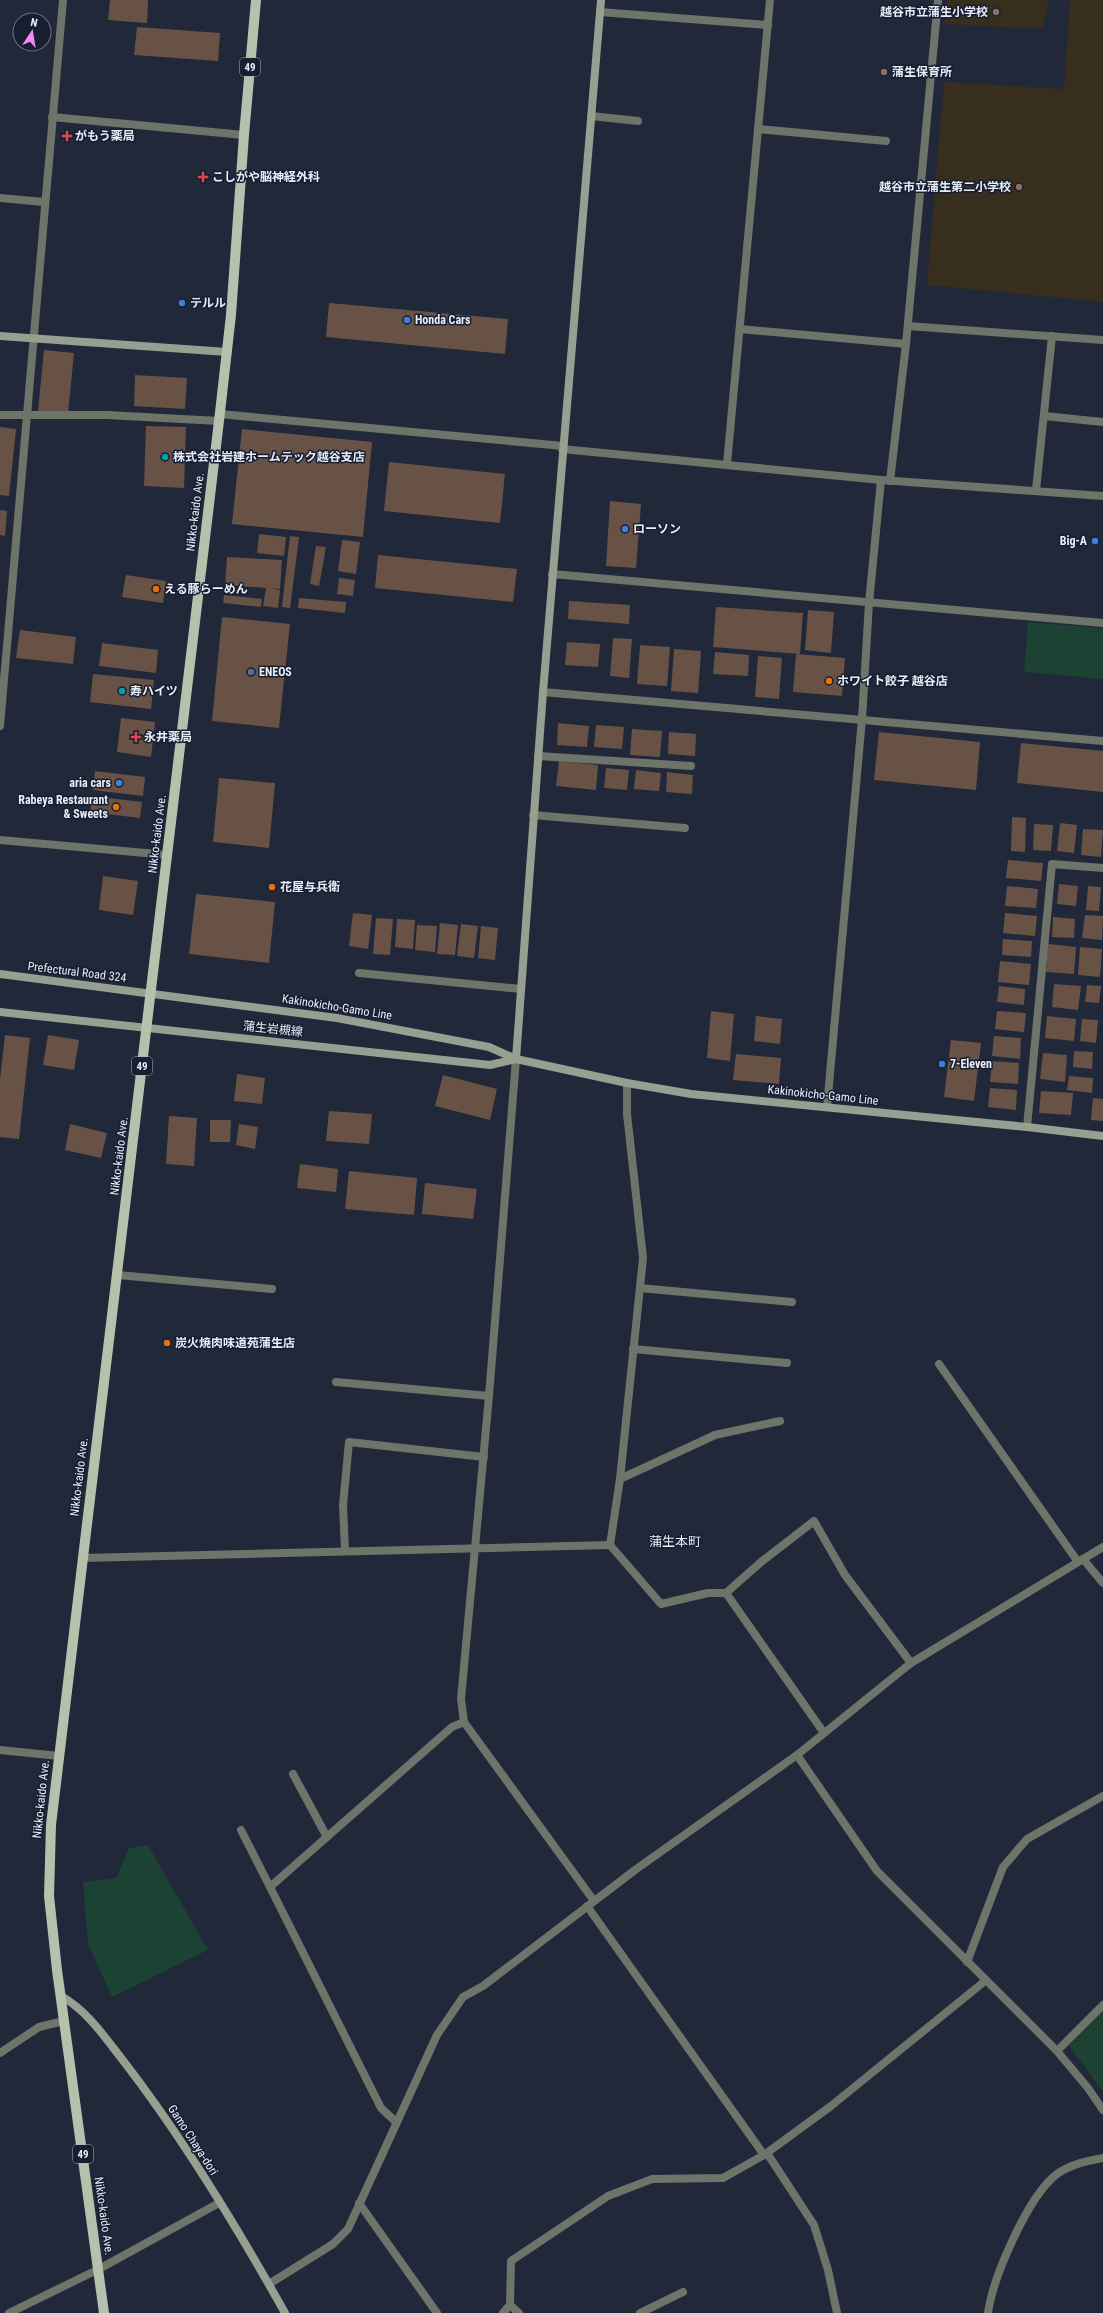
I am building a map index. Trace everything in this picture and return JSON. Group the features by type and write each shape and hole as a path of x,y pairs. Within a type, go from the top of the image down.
{"main road":[{"name":"Nikko-kaido Ave.","path":"104,2313 64,2021 49,1896 48,1863 82,1558 118,1275 220,418 227,352 256,0"}],"street":[{"path":"0,725 28,416 44,202 62,0"},
{"path":"601,0 552,574 516,1059 484,1457 461,1699 464,1722 814,2225 828,2270 837,2313"},
{"path":"727,464 770,0"},
{"path":"827,1107 862,719 869,603 906,344 938,0"},
{"path":"600,12 768,25"},
{"path":"591,116 638,121"},
{"path":"52,117 244,135"},
{"path":"758,129 886,141"},
{"path":"0,198 44,202"},
{"path":"908,326 1103,340"},
{"path":"740,329 906,344"},
{"path":"0,336 227,352"},
{"path":"1036,490 1052,336"},
{"path":"0,415 220,418 563,447 886,480 1103,496"},
{"path":"1044,416 1103,422"},
{"path":"552,574 1103,623"},
{"path":"543,692 1103,741"},
{"path":"538,756 691,766"},
{"path":"534,816 685,828"},
{"path":"0,840 168,855"},
{"path":"1027,1127 1052,864 1103,868"},
{"path":"358,973 521,988"},
{"name":"Prefectural Road 324","path":"0,974 151,993"},
{"name":"Kakinokicho-Gamo Line","path":"151,993 338,1018 489,1047 516,1059"},
{"name":"蒲生岩槻線","path":"0,1012 490,1065 516,1059 543,1063"},
{"name":"Kakinokicho-Gamo Line","path":"543,1063 627,1083 691,1094 1027,1127 1103,1136"},
{"path":"627,1083 627,1114 643,1258 620,1479 610,1545 661,1604 708,1593 726,1594 761,1562 814,1521 845,1575 911,1663"},
{"path":"118,1275 272,1289"},
{"path":"640,1288 792,1302"},
{"path":"633,1349 787,1363"},
{"path":"939,1364 1081,1560 1103,1584"},
{"path":"336,1382 489,1396"},
{"path":"620,1479 715,1435 780,1421"},
{"path":"345,1550 343,1505 349,1442 484,1457"},
{"path":"82,1558 345,1550 610,1545"},
{"path":"269,2284 333,2244 348,2229 437,2035 463,1997 483,1986 590,1904 797,1755 911,1663 1103,1547"},
{"path":"726,1594 824,1733"},
{"path":"270,1887 452,1726 464,1722"},
{"path":"0,1750 59,1756"},
{"path":"797,1755 877,1871 985,1981 1057,2051 1088,2088 1103,2110"},
{"path":"293,1774 327,1837"},
{"path":"967,1962 1003,1868 1027,1839 1103,1796"},
{"path":"241,1830 380,2108 396,2122"},
{"path":"503,2313 510,2305 511,2261 608,2196 652,2179 723,2178 766,2154 831,2106 985,1981"},
{"name":"Gamo Chaya-dori","path":"61,1996 84,2012 137,2080 178,2137 269,2284 284,2313"},
{"path":"1057,2051 1103,2005"},
{"path":"0,2053 39,2027 64,2021"},
{"path":"988,2313 997,2274 1026,2214 1043,2191 1056,2174 1074,2164 1103,2158"},
{"path":"9,2313 99,2269 219,2203"},
{"path":"359,2203 436,2313"},
{"path":"640,2313 683,2292"},
{"path":"510,2305 519,2313"}],"shaded area":[{"name":"越谷市立蒲生小学校","path":"947,0 1049,0 1043,29 945,24"},
{"name":"越谷市立蒲生第二小学校","path":"1070,0 1103,0 1103,302 927,285 944,82 1064,89"}],"green space":[{"path":"1028,622 1103,628 1103,679 1024,672"},
{"path":"148,1845 208,1950 112,1997 88,1944 83,1882 116,1878 129,1848"},
{"path":"1103,2011 1103,2092 1069,2046"}],"building":[{"path":"110,0 148,0 147,23 108,20"},
{"path":"137,27 220,33 218,61 134,55"},
{"path":"329,303 508,319 505,354 326,337"},
{"path":"44,350 74,353 68,414 38,411"},
{"path":"135,375 187,378 185,409 134,406"},
{"name":"株式会社岩建ホームテック越谷支店","path":"146,426 186,427 184,488 144,486"},
{"path":"0,427 16,429 9,496 0,495"},
{"path":"242,429 372,442 363,537 232,524"},
{"path":"389,462 505,474 500,523 384,511"},
{"path":"610,501 641,504 636,568 606,566"},
{"path":"0,510 7,511 5,536 0,535"},
{"path":"259,534 286,537 284,556 257,553"},
{"path":"290,536 299,537 290,608 282,607"},
{"path":"342,540 360,542 356,574 338,571"},
{"path":"316,546 326,547 319,586 310,584"},
{"path":"378,555 517,569 513,602 375,588"},
{"path":"227,557 282,560 280,589 270,588 280,590 278,608 263,606 266,588 225,585"},
{"path":"126,575 166,581 163,603 122,597"},
{"path":"339,578 355,580 353,596 337,594"},
{"path":"224,595 262,599 261,607 223,603"},
{"path":"299,598 346,602 345,613 298,608"},
{"path":"569,601 630,605 629,624 568,619"},
{"path":"716,607 803,613 800,654 713,647"},
{"path":"808,610 834,612 831,653 805,650"},
{"name":"ENEOS","path":"222,617 290,624 279,728 212,721"},
{"path":"20,630 76,637 73,664 16,658"},
{"path":"613,638 632,639 629,678 610,676"},
{"path":"567,642 600,644 598,667 565,665"},
{"path":"102,643 158,650 156,673 99,666"},
{"path":"640,645 670,647 667,686 637,684"},
{"path":"674,649 701,651 698,693 671,691"},
{"path":"715,652 749,655 748,676 713,674"},
{"path":"796,654 845,658 842,696 793,692"},
{"path":"758,656 782,658 779,699 755,697"},
{"name":"寿ハイツ","path":"93,674 154,680 151,709 90,702"},
{"name":"永井薬局","path":"121,718 155,722 151,757 117,752"},
{"path":"558,723 589,726 587,747 557,745"},
{"path":"596,725 624,727 622,749 594,747"},
{"path":"632,729 662,731 660,757 630,755"},
{"path":"669,732 696,734 695,756 668,754"},
{"path":"879,732 980,742 976,790 874,780"},
{"path":"1021,743 1103,751 1103,792 1017,783"},
{"path":"559,761 598,765 596,790 556,786"},
{"path":"606,768 629,770 627,790 604,788"},
{"path":"636,770 661,773 659,791 634,789"},
{"name":"aria cars","path":"95,771 145,777 143,796 93,790"},
{"path":"667,772 693,775 692,794 666,792"},
{"path":"219,778 275,783 269,848 213,842"},
{"name":"Rabeya Restaurant & Sweets","path":"92,796 142,802 140,818 90,812"},
{"path":"1012,817 1026,818 1025,852 1011,851"},
{"path":"1060,823 1077,825 1074,853 1057,851"},
{"path":"1034,824 1053,825 1051,851 1033,850"},
{"path":"1083,829 1103,830 1101,857 1081,855"},
{"path":"1008,860 1043,863 1041,881 1006,878"},
{"path":"103,876 138,881 133,915 99,910"},
{"path":"1059,884 1078,886 1076,906 1057,904"},
{"path":"1007,886 1038,889 1036,908 1005,906"},
{"path":"1088,886 1101,887 1099,911 1086,910"},
{"path":"196,894 275,902 269,963 189,954"},
{"path":"353,913 372,915 368,949 349,946"},
{"path":"1005,913 1037,916 1035,936 1003,933"},
{"path":"1085,915 1103,916 1102,940 1082,938"},
{"path":"1053,917 1075,919 1074,938 1052,937"},
{"path":"376,918 393,919 390,955 373,954"},
{"path":"397,919 415,920 413,949 395,947"},
{"path":"440,923 458,925 455,955 437,954"},
{"path":"461,924 478,926 474,958 457,956"},
{"path":"417,925 437,926 435,952 415,950"},
{"path":"481,926 498,928 495,960 478,958"},
{"path":"1003,939 1032,941 1031,957 1002,955"},
{"path":"1048,944 1076,947 1074,974 1046,972"},
{"path":"1080,947 1102,949 1100,977 1078,975"},
{"path":"1000,961 1031,964 1029,985 998,982"},
{"path":"1054,984 1081,986 1078,1010 1052,1007"},
{"path":"1087,985 1101,986 1099,1003 1085,1002"},
{"path":"999,986 1025,989 1024,1005 997,1002"},
{"path":"711,1011 734,1014 730,1061 707,1058"},
{"path":"997,1011 1026,1013 1024,1032 995,1029"},
{"path":"756,1016 782,1019 780,1044 754,1041"},
{"path":"1047,1016 1076,1019 1074,1041 1045,1038"},
{"path":"1082,1019 1098,1020 1096,1043 1080,1041"},
{"path":"5,1035 30,1038 19,1139 0,1137 0,1079"},
{"path":"48,1035 79,1040 74,1070 43,1065"},
{"path":"994,1036 1021,1038 1020,1059 992,1056"},
{"path":"951,1040 981,1043 974,1101 944,1097"},
{"path":"1074,1051 1093,1052 1092,1069 1073,1067"},
{"path":"1043,1053 1067,1055 1065,1082 1040,1079"},
{"path":"736,1054 781,1058 779,1084 733,1080"},
{"path":"992,1061 1019,1063 1018,1084 990,1082"},
{"path":"237,1074 265,1078 262,1104 234,1101"},
{"path":"443,1075 497,1089 490,1120 435,1106"},
{"path":"1069,1076 1093,1078 1092,1093 1067,1090"},
{"path":"990,1088 1017,1090 1016,1110 988,1107"},
{"path":"1041,1091 1073,1093 1071,1115 1039,1113"},
{"path":"1093,1098 1103,1099 1103,1121 1091,1120"},
{"path":"329,1111 372,1114 369,1144 326,1141"},
{"path":"169,1116 197,1118 194,1166 166,1164"},
{"path":"210,1120 231,1120 230,1142 210,1142"},
{"path":"70,1124 107,1133 101,1158 65,1150"},
{"path":"239,1124 258,1127 255,1149 236,1145"},
{"path":"300,1164 338,1169 336,1192 297,1188"},
{"path":"349,1171 417,1178 414,1215 345,1209"},
{"path":"425,1183 477,1189 473,1219 422,1214"}],"place":[{"name":"越谷市立蒲生小学校","path":"996,12"},
{"name":"蒲生保育所","path":"884,72"},
{"name":"がもう薬局","path":"67,136"},
{"name":"こしがや脳神経外科","path":"203,177"},
{"name":"越谷市立蒲生第二小学校","path":"1019,187"},
{"name":"テルル","path":"182,303"},
{"name":"Honda Cars","path":"407,320"},
{"name":"株式会社岩建ホームテック越谷支店","path":"165,457"},
{"name":"ローソン","path":"625,529"},
{"name":"Big-A","path":"1095,541"},
{"name":"える豚らーめん","path":"156,589"},
{"name":"ENEOS","path":"251,672"},
{"name":"ホワイト餃子 越谷店","path":"829,681"},
{"name":"寿ハイツ","path":"122,691"},
{"name":"永井薬局","path":"136,737"},
{"name":"aria cars","path":"119,783"},
{"name":"Rabeya Restaurant & Sweets","path":"116,807"},
{"name":"花屋与兵衛","path":"272,887"},
{"name":"7-Eleven","path":"942,1064"},
{"name":"炭火焼肉味道苑蒲生店","path":"167,1343"}],"district":[{"name":"蒲生本町","path":"675,1541"}]}
